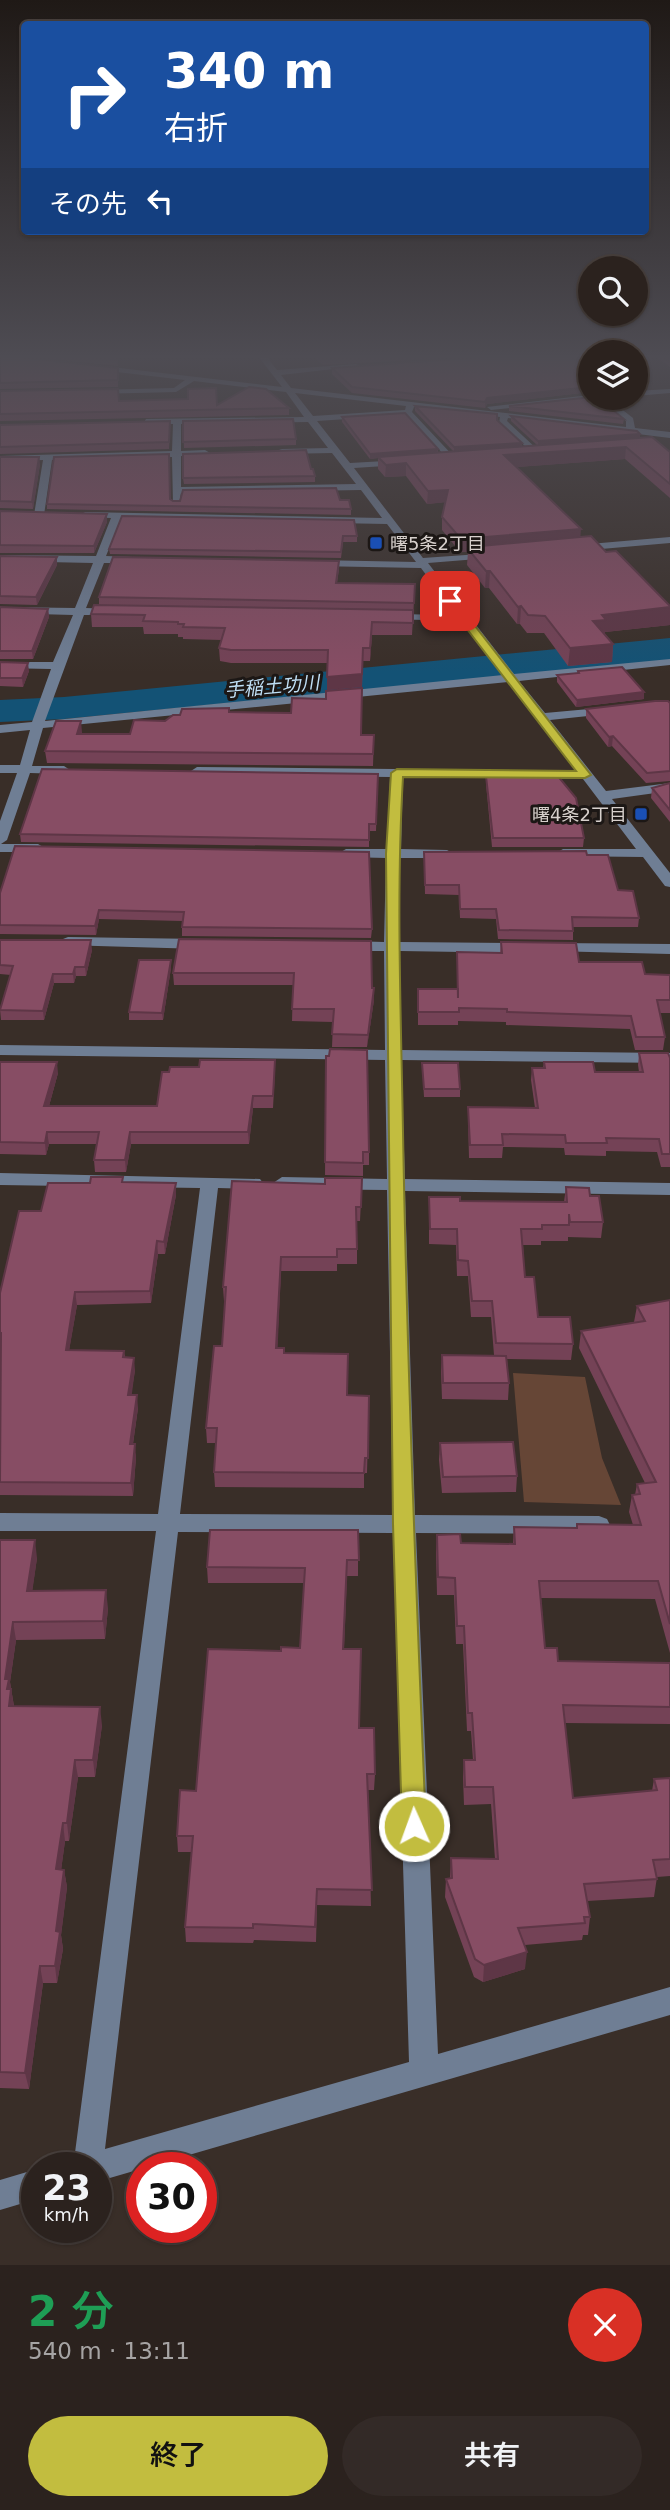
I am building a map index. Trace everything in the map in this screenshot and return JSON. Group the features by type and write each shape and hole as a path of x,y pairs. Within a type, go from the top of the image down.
{"street":[{"path":"39,515 47,462"},
{"path":"176,462 176,517"},
{"path":"344,462 507,676 670,883"},
{"path":"347,466 403,462"},
{"path":"176,490 363,487"},
{"path":"26,514 52,515"},
{"path":"78,515 389,521"},
{"path":"0,840 26,769 46,696 117,516"},
{"path":"559,550 670,540"},
{"path":"302,563 422,563 504,554"},
{"path":"0,558 141,560"},
{"path":"0,610 121,612"},
{"path":"382,617 464,618"},
{"path":"0,729 38,721 670,662"},
{"path":"0,665 58,666"},
{"path":"540,717 618,708"},
{"path":"0,769 80,770"},
{"path":"177,771 585,775"},
{"path":"397,773 392,854 403,1524 424,2073"},
{"path":"603,796 670,787"},
{"path":"0,848 54,848"},
{"path":"324,853 459,854"},
{"path":"553,853 670,861"},
{"path":"54,942 217,944"},
{"path":"326,946 670,949"},
{"path":"0,1050 670,1058"},
{"path":"1,1182 210,1182 670,1189"},
{"path":"92,2152 210,1182"},
{"path":"0,1522 606,1525"},
{"path":"112,2162 670,2001"},
{"path":"0,2195 21,2189"}],"shaded area":[{"path":"513,1373 585,1377 602,1458 621,1505 524,1502"}],"building":[{"path":"0,462 38,462 32,502 0,501"},
{"path":"53,462 169,462 170,499 173,501 180,501 183,490 336,488 340,500 349,500 351,509 47,504"},
{"path":"183,462 309,462 315,476 183,478"},
{"path":"383,462 511,462 581,529 461,539 442,517 448,490 428,491 406,463 386,465"},
{"path":"643,462 670,462 670,484"},
{"path":"0,511 107,514 94,546 0,545"},
{"path":"122,516 354,520 357,536 343,536 341,552 109,549"},
{"path":"591,536 606,552 616,551 670,606 602,615 606,620 593,621 613,644 570,648 545,616 528,615 521,606 518,607 490,571 486,571 468,549 470,547"},
{"path":"0,556 57,557 36,597 0,596"},
{"path":"113,557 339,561 336,583 415,584 414,603 99,597"},
{"path":"94,605 413,610 413,623 372,622 370,648 363,648 362,674 327,677 328,650 219,648 225,628 183,627 184,624 178,622 143,621 145,615 91,614"},
{"path":"0,607 48,609 32,651 0,651"},
{"path":"0,662 28,663 22,678 0,678"},
{"path":"622,667 644,692 577,700 557,675 579,673 578,671"},
{"path":"362,688 361,735 374,735 373,754 45,751 56,721 81,721 77,734 130,734 134,720 165,721 173,715 180,715 182,709 229,708 229,712 291,713 292,698 326,699 326,691"},
{"path":"655,701 670,703 670,771 647,773 613,736 609,737 586,709"},
{"path":"42,769 378,774 376,824 369,824 369,840 20,834"},
{"path":"557,775 576,798 584,838 493,838 486,776"},
{"path":"670,783 670,810 652,788"},
{"path":"15,846 369,852 372,929 182,927 184,912 99,910 95,926 0,925 0,893"},
{"path":"586,851 587,855 608,855 618,890 633,891 639,918 572,917 573,931 499,930 496,909 460,909 459,885 425,885 424,852"},
{"path":"179,939 371,941 374,988 368,1035 332,1034 334,1009 292,1009 294,973 173,973"},
{"path":"0,940 91,940 85,967 75,967 73,974 53,974 43,1011 0,1010 13,966 0,965"},
{"path":"501,942 576,943 579,962 642,962 645,974 670,975 670,1000 657,1000 665,1037 636,1037 631,1016 459,1008 459,1012 418,1012 418,989 458,989 457,952 502,953"},
{"path":"139,960 171,960 162,1013 129,1012"},
{"path":"330,1049 367,1050 369,1152 363,1152 363,1163 325,1162 326,1056 329,1056"},
{"path":"639,1053 668,1053 670,1058 670,1154 662,1154 659,1139 606,1138 607,1143 566,1143 565,1135 502,1134 503,1145 470,1145 468,1107 538,1108 532,1068 545,1068 544,1062 593,1062 595,1072 643,1072"},
{"path":"200,1060 275,1060 273,1096 253,1096 248,1132 130,1132 125,1160 94,1160 99,1132 47,1132 45,1143 0,1142 0,1062 57,1062 44,1106 157,1106 162,1072 169,1072 170,1067 199,1067"},
{"path":"422,1063 458,1063 460,1089 424,1089"},
{"path":"91,1177 123,1177 122,1182 176,1183 164,1242 157,1241 150,1291 75,1292 66,1350 124,1351 123,1357 134,1358 128,1395 137,1395 130,1444 135,1444 131,1483 0,1482 0,1293 19,1211 41,1211 48,1183 90,1183"},
{"path":"325,1178 362,1178 361,1207 356,1207 357,1249 337,1249 337,1257 281,1257 276,1348 284,1348 284,1353 348,1354 347,1395 369,1396 368,1458 365,1458 364,1473 214,1472 217,1428 206,1428 214,1346 222,1346 226,1287 223,1287 232,1181 325,1184"},
{"path":"566,1187 589,1188 590,1196 599,1196 603,1222 570,1222 569,1214 569,1225 542,1225 542,1229 521,1229 525,1277 534,1277 538,1317 570,1317 573,1344 496,1343 492,1301 472,1301 468,1261 458,1260 457,1229 430,1229 429,1197 460,1197 460,1201 567,1202"},
{"path":"670,1300 670,1624 658,1581 539,1581 545,1648 557,1648 558,1661 670,1663 670,1707 563,1705 573,1798 657,1790 654,1779 670,1778 670,1859 653,1860 657,1879 584,1884 590,1917 584,1917 585,1923 518,1928 527,1952 484,1965 475,1959 446,1879 452,1878 451,1858 498,1859 493,1787 465,1787 464,1760 475,1760 472,1713 468,1713 464,1626 457,1626 455,1578 438,1577 437,1535 460,1534 461,1543 515,1544 514,1527 641,1525 632,1495 640,1494 637,1484 656,1482 581,1331 645,1321 637,1306"},
{"path":"442,1355 506,1356 509,1383 443,1383"},
{"path":"513,1442 517,1476 443,1477 440,1443"},
{"path":"210,1530 358,1530 359,1560 347,1560 343,1649 361,1649 359,1728 374,1728 375,1774 367,1774 372,1890 317,1889 315,1927 253,1924 253,1928 185,1927 193,1836 177,1836 180,1790 196,1791 208,1649 281,1651 281,1647 300,1648 305,1568 207,1567"},
{"path":"0,1540 35,1540 27,1591 106,1590 103,1621 13,1622 5,1679 9,1679 7,1689 11,1689 9,1706 100,1707 93,1760 75,1760 67,1823 63,1823 56,1869 64,1870 56,1931 60,1932 55,1966 40,1966 25,2073 0,2072"}],"waterway":[{"name":"手稲土功川","path":"0,711 64,708 670,649"}],"place":[{"name":"曙5条2丁目","path":"376,543"},
{"name":"曙4条2丁目","path":"641,814"}],"route":[{"path":"414,1826 403,1524 396,1185 392,854 397,773 585,775 450,601"}]}
